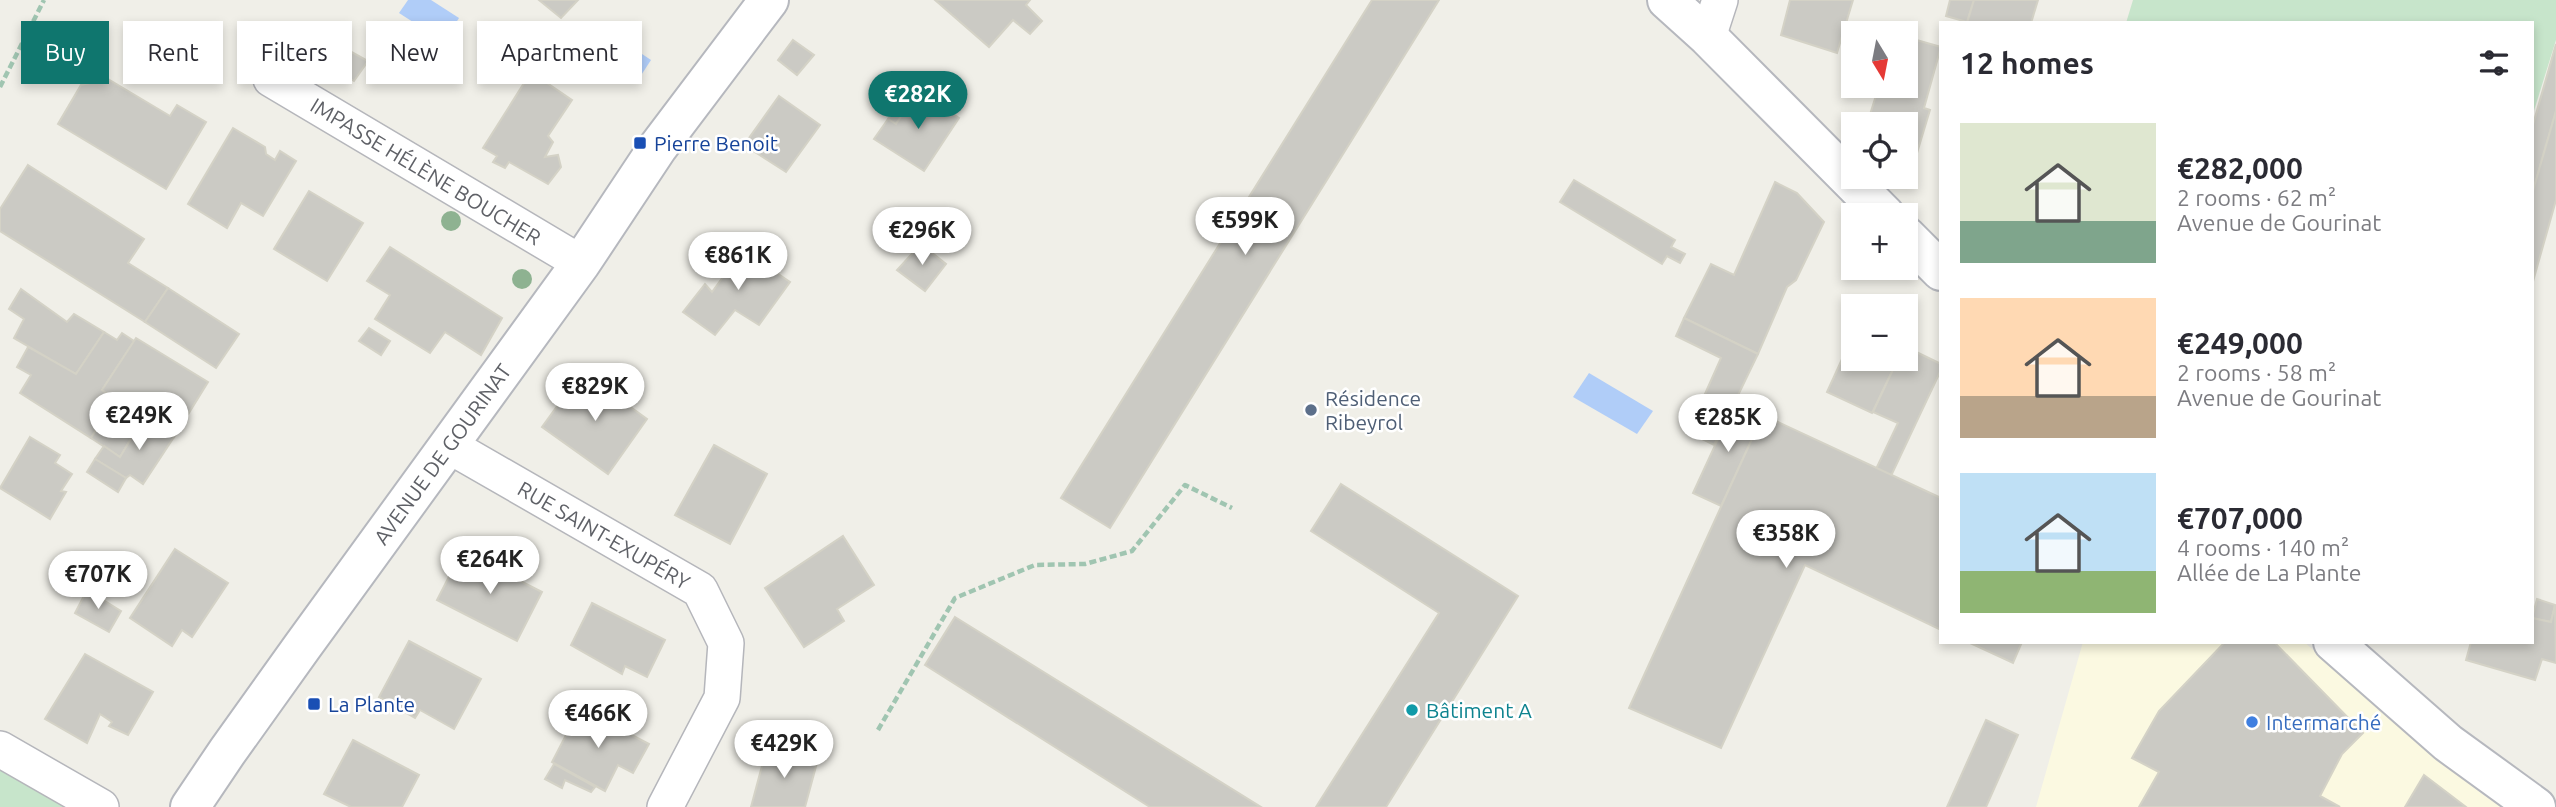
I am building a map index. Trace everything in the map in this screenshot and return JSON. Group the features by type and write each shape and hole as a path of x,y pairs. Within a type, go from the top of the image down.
{"street":[{"name":"AVENUE DE GOURINAT","path":"190,807 581,263 658,147 769,0"},
{"path":"1667,0 1708,37 1873,203"},
{"path":"1708,37 1720,0"},
{"name":"IMPASSE HÉLÈNE BOUCHER","path":"279,84 581,263"},
{"path":"1918,248 1939,269"},
{"name":"RUE SAINT-EXUPÉRY","path":"448,445 700,590 726,643 722,698 665,807"},
{"path":"2335,644 2448,743 2536,807"},
{"path":"0,749 101,807"}],"path":[{"path":"0,87 44,0"},
{"path":"878,730 956,598 1035,565 1085,564 1132,551 1185,485 1232,509"}],"shaded area":[{"path":"2082,644 2306,644 2482,794 2502,807 2036,807"}],"green space":[{"path":"2133,0 2556,0 2556,40 2534,111 2534,21 2127,21"},
{"path":"0,767 66,807 0,807"}],"water":[{"path":"408,0 431,0 459,18 457,21 411,21 399,13"},
{"path":"642,54 651,60 642,74"},
{"path":"1589,373 1653,411 1637,434 1573,397"}],"building":[{"path":"539,0 578,0 561,18"},
{"path":"935,0 1030,0 1026,5 1042,21 1030,34 1013,20 989,47"},
{"path":"1372,0 1439,0 1110,528 1061,498"},
{"path":"1790,0 1853,0 1847,21 1841,21 1841,40 1837,53 1781,35"},
{"path":"1950,0 1974,0 1967,21 1946,16"},
{"path":"1974,0 2038,0 2032,21 1968,21"},
{"path":"793,40 814,55 797,75 778,60"},
{"path":"1918,40 1939,46 1924,108 1930,110 1918,150 1918,112 1871,112 1875,98 1918,98"},
{"path":"2556,44 2556,111 2534,187 2534,121"},
{"path":"352,52 366,60 354,81 352,80"},
{"path":"109,80 170,116 177,105 206,122 166,189 58,124 81,85 109,84"},
{"path":"523,84 549,84 572,100 548,136 553,142 545,157 558,155 561,167 548,184 509,162 505,168 493,162 497,156 483,148"},
{"path":"910,84 919,90 896,124 888,119"},
{"path":"919,90 959,118 924,171 874,139 888,119 896,124"},
{"path":"779,96 820,125 786,172 744,145"},
{"path":"2556,111 2556,200 2534,278 2534,187"},
{"path":"233,128 265,147 266,154 275,160 280,151 296,161 263,216 241,203 227,228 188,204"},
{"path":"28,165 144,239 128,263 168,288 145,322 0,231 0,209"},
{"path":"1574,180 1675,240 1671,247 1685,254 1680,263 1667,256 1662,264 1560,202"},
{"path":"1775,182 1797,193 1824,222 1796,280 1787,287 1758,354 1684,318 1711,264 1734,275"},
{"path":"309,191 363,223 327,281 274,249"},
{"path":"733,243 790,282 759,325 735,310 715,335 683,312 705,284 712,292 728,270 719,263"},
{"path":"921,244 946,264 925,291 897,270"},
{"path":"390,247 502,318 481,355 445,332 430,353 375,319 390,295 367,281"},
{"path":"168,288 239,334 216,368 145,322"},
{"path":"21,289 67,322 74,314 104,332 76,374 14,338 24,319 9,309"},
{"path":"1684,318 1758,354 1714,445 1688,432 1721,358 1676,336"},
{"path":"369,328 390,341 381,355 359,341"},
{"path":"104,332 117,340 122,333 134,341 102,390 115,399 91,438 20,393 31,375 17,367 28,347 76,374"},
{"path":"136,338 208,382 174,437 102,390"},
{"path":"1918,353 1939,363 1939,374 1891,476 1876,469 1898,423 1873,412 1892,371 1918,371"},
{"path":"1841,361 1841,371 1892,371 1872,413 1827,392"},
{"path":"582,372 647,419 608,474 542,427"},
{"path":"115,399 144,417 120,457 91,438"},
{"path":"1735,402 1763,415 1721,506 1693,493"},
{"path":"1763,415 1939,497 1939,629 1805,565 1721,748 1629,708"},
{"path":"144,417 174,437 143,484 130,475 126,478 95,459 104,446 120,457"},
{"path":"30,437 60,455 55,463 72,474 61,491 66,492 50,519 0,488"},
{"path":"714,445 767,474 730,544 675,515"},
{"path":"95,459 126,478 118,492 87,472"},
{"name":"Bâtiment A","path":"1341,484 1518,596 1386,807 1316,807 1439,613 1311,531"},
{"path":"843,536 874,585 837,609 844,621 804,647 765,588"},
{"path":"175,549 228,583 192,637 182,630 172,646 130,618"},
{"path":"462,551 542,592 517,641 437,600"},
{"path":"87,590 121,611 109,632 75,613"},
{"path":"2537,599 2555,605 2551,622 2534,618"},
{"path":"592,603 665,640 647,677 625,666 622,674 571,645"},
{"path":"2555,605 2556,663 2542,659 2535,680 2466,660 2470,644 2534,644 2534,618 2551,622"},
{"path":"955,617 1261,807 1150,807 925,665"},
{"path":"409,641 481,679 454,729 420,710 415,718 379,697"},
{"path":"1972,644 2021,644 2013,663"},
{"name":"Intermarché","path":"2223,644 2276,644 2363,733 2342,754 2320,796 2340,807 2139,807 2159,772 2132,758 2159,711"},
{"path":"85,654 153,692 128,735 109,726 112,722 100,714 87,743 45,719"},
{"path":"580,708 649,744 633,773 618,765 605,791 552,762"},
{"path":"1986,720 2018,735 1986,807 1947,807"},
{"path":"353,740 419,775 402,807 351,807 324,794"},
{"path":"767,747 818,759 805,807 751,807"},
{"path":"554,764 595,787 591,792 565,780 562,788 545,779"},
{"name":"Intermarché","path":"2424,775 2466,807 2405,807"}],"place":[{"name":"Pierre Benoit","path":"640,143"},
{"name":"Résidence Ribeyrol","path":"1311,410"},
{"name":"La Plante","path":"314,704"},
{"name":"Bâtiment A","path":"1412,710"},
{"name":"Intermarché","path":"2252,722"}]}
